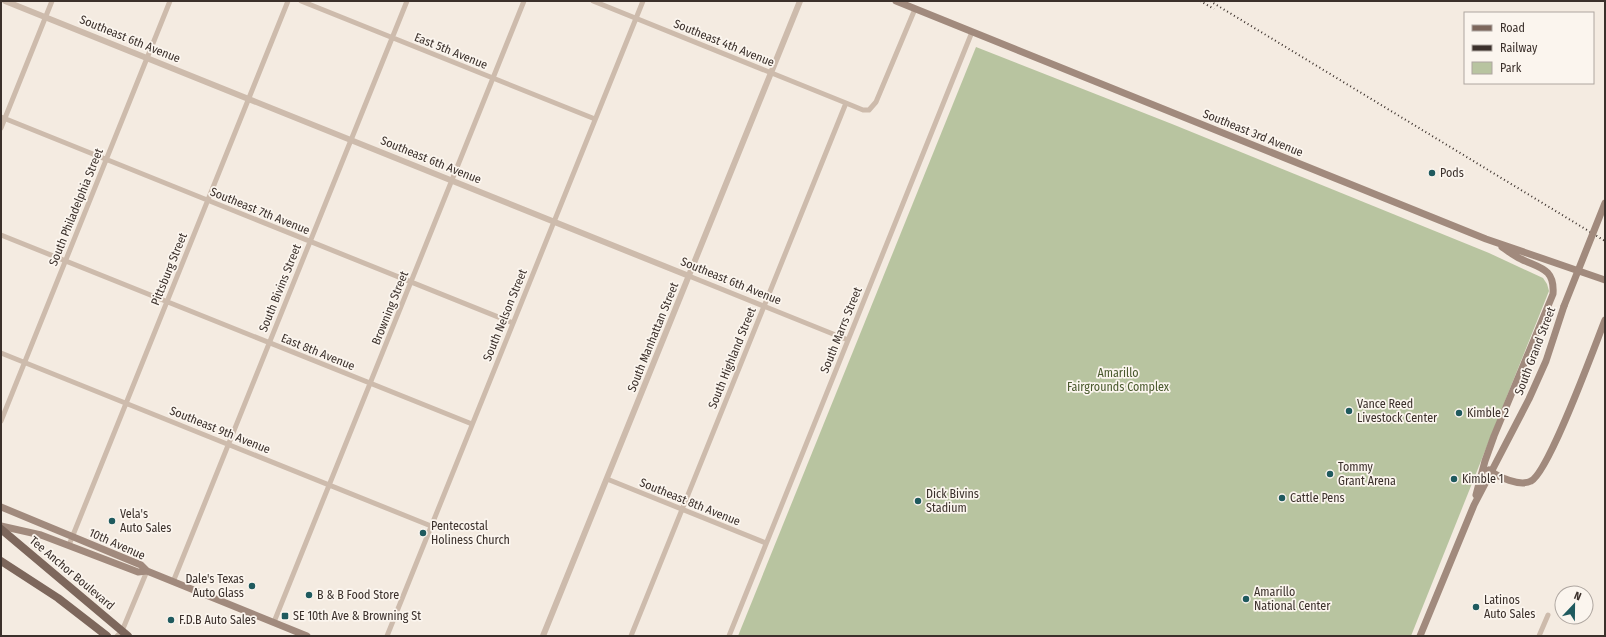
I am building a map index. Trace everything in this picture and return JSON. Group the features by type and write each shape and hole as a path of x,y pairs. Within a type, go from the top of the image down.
{"main road":[{"name":"Southeast 3rd Avenue","path":"896,1 1497,243 1605,280"},
{"name":"South Grand Street","path":"1420,636 1474,505 1529,399 1540,374 1564,306 1605,203"},
{"path":"1474,505 1485,462 1553,294 1554,283 1549,273 1543,268 1520,259 1497,243"},
{"path":"1485,462 1487,468 1492,472 1507,479 1524,483 1532,481 1538,475 1556,441 1605,320"},
{"name":"10th Avenue","path":"1,507 141,564 147,571"},
{"name":"10th Avenue","path":"1,528 41,535 138,572 147,571"},
{"name":"Tee Anchor Boulevard","path":"1,528 122,634"},
{"path":"1,561 52,594 107,636"},
{"path":"147,571 274,622 302,635"}],"street":[{"name":"Southeast 6th Avenue","path":"6,1 848,340"},
{"path":"1,128 3,118 52,1"},
{"name":"South Philadelphia Street","path":"1,421 170,1"},
{"name":"Pittsburg Street","path":"69,545 288,1"},
{"name":"East 5th Avenue","path":"301,1 595,119"},
{"name":"South Bivins Street","path":"173,582 309,241 407,1"},
{"name":"Browning Street","path":"274,622 524,1"},
{"name":"Southeast 4th Avenue","path":"593,1 846,103"},
{"name":"South Nelson Street","path":"387,636 553,221 643,1"},
{"name":"South Manhattan Street","path":"543,636 608,479 800,1"},
{"path":"846,103 862,110 869,110 876,102 915,9"},
{"name":"South Marrs Street","path":"729,636 972,32"},
{"name":"South Highland Street","path":"631,636 846,103"},
{"name":"Southeast 7th Avenue","path":"3,118 513,323"},
{"name":"East 8th Avenue","path":"1,235 472,424"},
{"name":"Southeast 9th Avenue","path":"1,353 431,526"},
{"name":"Southeast 8th Avenue","path":"608,479 766,543"},
{"path":"122,634 147,571"},
{"path":"1539,636 1548,615"}],"green space":[{"name":"Amarillo Fairgrounds Complex","path":"976,47 1172,124 1489,253 1543,278 1549,291 1411,636 738,636"}],"railway":[{"path":"1200,1 1214,9"},
{"path":"1210,1 1605,241"}],"place":[{"name":"Pods","path":"1432,173"},
{"name":"Vance Reed Livestock Center","path":"1349,411"},
{"name":"Kimble 2","path":"1459,413"},
{"name":"Tommy Grant Arena","path":"1330,474"},
{"name":"Kimble 1","path":"1454,479"},
{"name":"Cattle Pens","path":"1282,498"},
{"name":"Dick Bivins Stadium","path":"918,501"},
{"name":"Vela's Auto Sales","path":"112,521"},
{"name":"Pentecostal Holiness Church","path":"423,533"},
{"name":"Dale's Texas Auto Glass","path":"252,586"},
{"name":"B & B Food Store","path":"309,595"},
{"name":"Amarillo National Center","path":"1246,599"},
{"name":"Latinos Auto Sales","path":"1476,607"},
{"name":"SE 10th Ave & Browning St","path":"285,616"},
{"name":"F.D.B Auto Sales","path":"171,620"}]}
